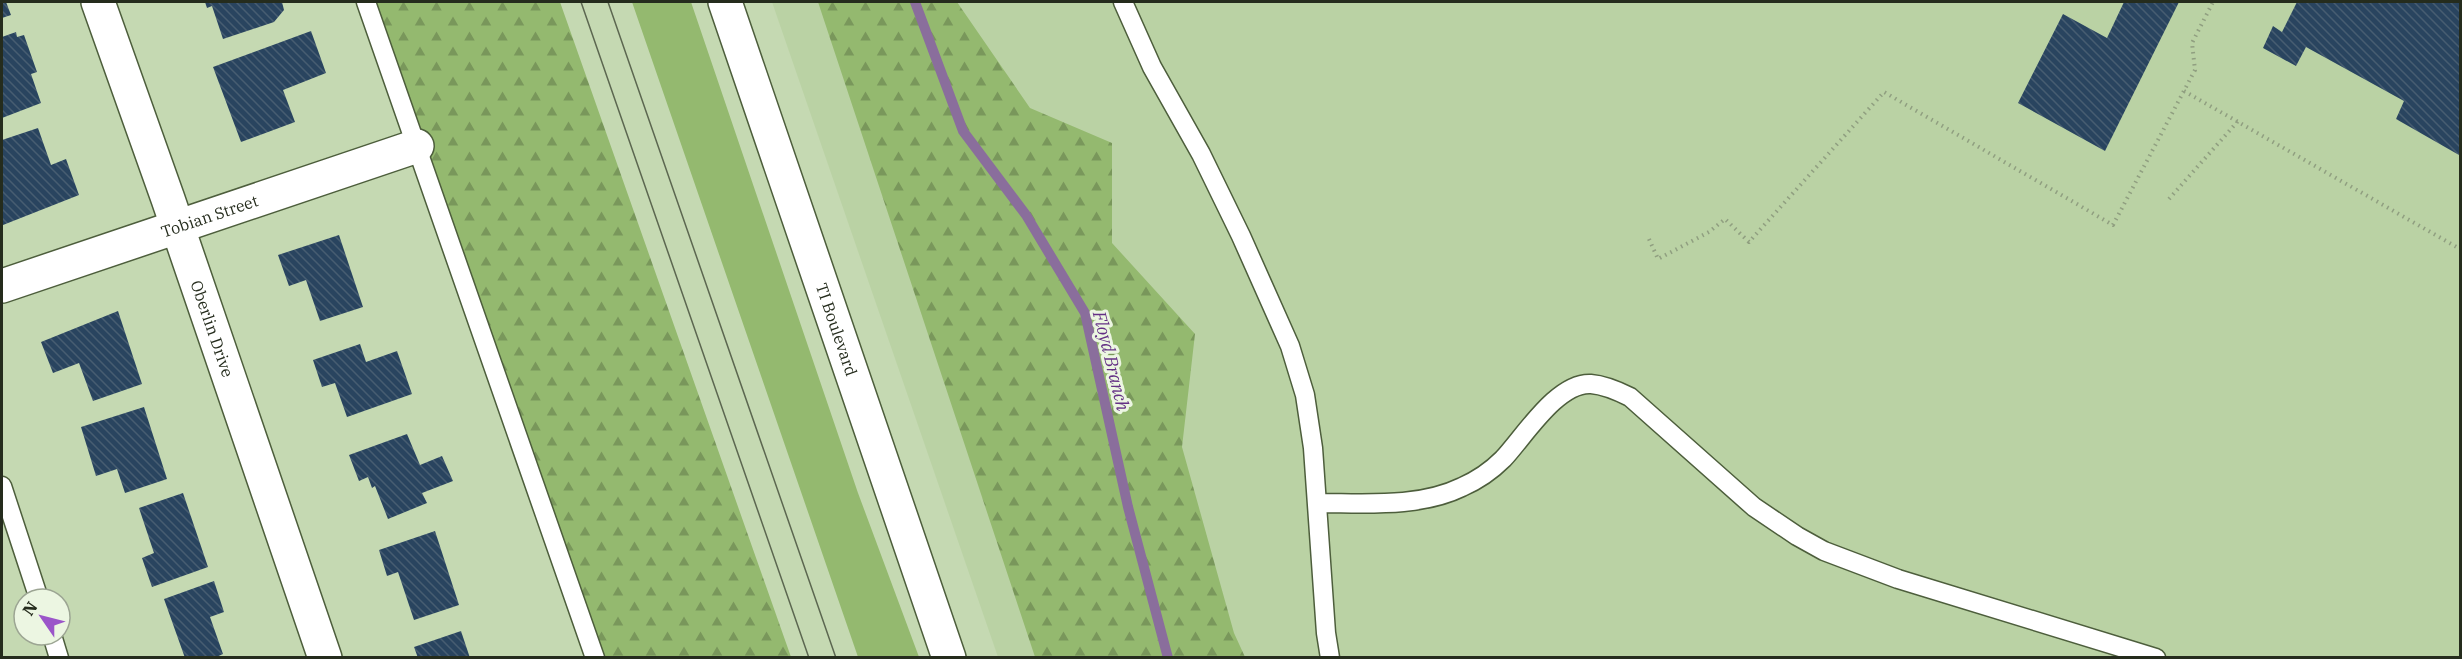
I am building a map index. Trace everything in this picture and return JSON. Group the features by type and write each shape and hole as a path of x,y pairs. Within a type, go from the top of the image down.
{"street":[{"name":"Oberlin Drive","path":"98,2 324,657"},
{"name":"TI Boulevard","path":"725,2 949,657"},
{"name":"Tobian Street","path":"2,286 417,146"}],"lane":[{"path":"366,2 595,657"},
{"path":"1123,2 1152,67 1201,154 1281,322 1305,395 1318,503 1324,614 1330,657"},
{"path":"1318,503 1400,502 1422,499 1460,488 1483,476 1495,466 1555,400 1578,386 1590,384 1615,390 1630,397 1754,507 1797,536 1824,550 1898,579 2156,657"},
{"path":"2,486 35,587"}],"path":[{"path":"1649,239 1658,259 1709,232 1725,219 1749,242 1884,92 2113,225 2195,70 2192,44 2213,2"},
{"path":"2184,91 2460,249"},
{"path":"2169,199 2238,122"}],"shaded area":[{"path":"772,2 2460,2 2460,657 998,657"}],"green space":[{"path":"362,2 560,2 791,657 584,657"},
{"path":"632,2 691,2 858,493 919,657 858,657"},
{"path":"818,2 957,2 1030,108 1112,143 1112,243 1195,334 1182,447 1234,633 1245,657 1035,657"}],"building":[{"path":"2,2 6,2 11,15 2,18"},
{"path":"205,2 282,2 284,10 274,22 223,39 212,6 207,8"},
{"path":"2124,2 2179,2 2105,151 2018,103 2063,14 2107,38"},
{"path":"2297,2 2460,2 2459,155 2396,119 2404,101 2306,47 2296,66 2263,48 2273,26 2282,32"},
{"path":"311,31 326,73 283,90 295,122 241,142 213,67"},
{"path":"16,32 17,37 24,35 37,72 31,74 41,103 2,118 2,37"},
{"path":"38,128 51,165 66,159 79,195 3,225 2,140"},
{"path":"339,235 363,307 320,321 306,280 289,286 278,255"},
{"path":"118,311 142,384 93,401 79,363 53,373 41,342"},
{"path":"360,344 366,362 397,351 412,394 347,417 335,383 322,387 313,360"},
{"path":"144,407 167,479 125,493 117,469 96,476 81,427"},
{"path":"407,434 420,465 442,456 453,481 422,493 427,503 388,519 375,486 372,488 368,477 359,481 349,455"},
{"path":"183,493 208,567 152,587 142,558 154,553 139,508"},
{"path":"435,531 459,605 414,620 398,572 387,576 379,550"},
{"path":"214,581 224,612 210,617 223,654 214,658 185,658 164,599"},
{"path":"461,631 470,658 418,658 414,647"}],"waterway":[{"name":"Floyd Branch","path":"915,2 963,131 1026,215 1085,313 1128,507 1168,658"}],"tram line":[{"path":"581,2 809,658"},
{"path":"608,2 836,658"}]}
